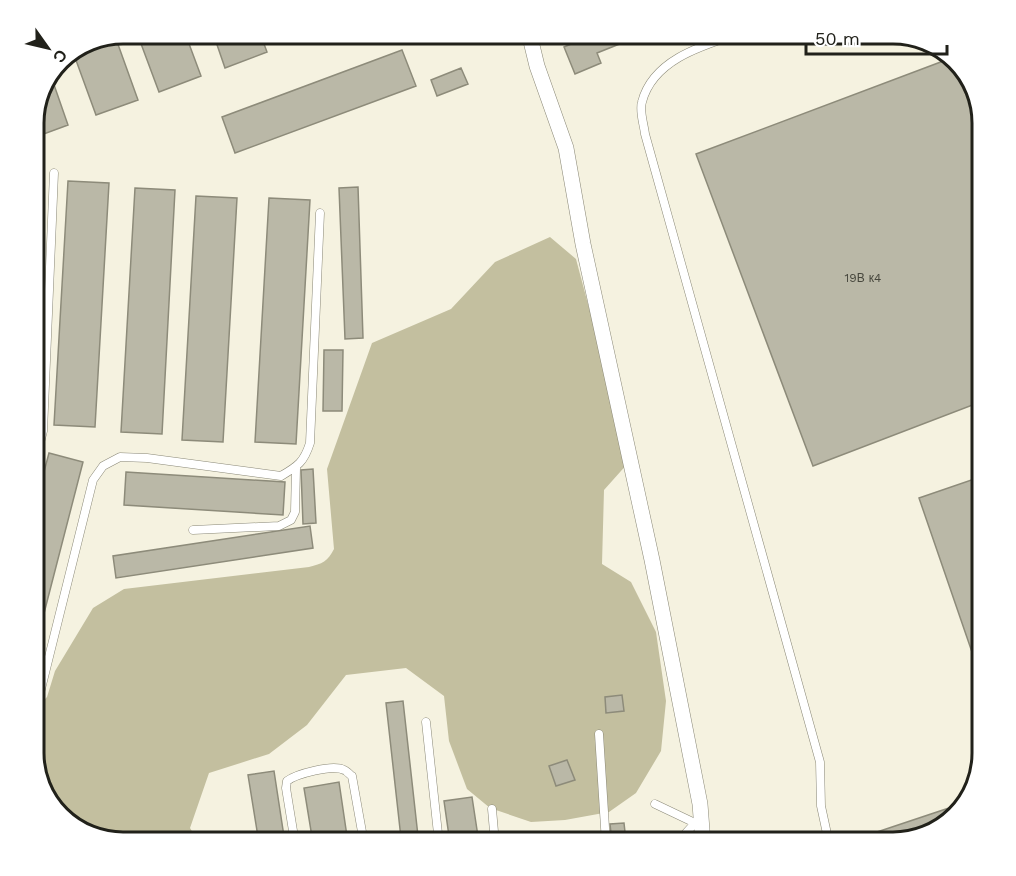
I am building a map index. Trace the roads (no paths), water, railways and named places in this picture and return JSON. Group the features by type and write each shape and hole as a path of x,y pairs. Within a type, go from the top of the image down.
{"street":[{"path":"531,43 537,66 566,148 583,244 652,560 700,804 701,832"}],"lane":[{"path":"711,43 690,50 654,76 641,103 645,134 820,762 821,806 827,832"},
{"path":"44,408 54,173"},
{"path":"44,677 93,480 103,466 120,457 147,458 281,476 296,468 305,457 310,443 320,213"},
{"path":"193,530 279,526 291,520 295,512 296,468"},
{"path":"426,722 438,832"},
{"path":"599,734 605,832"},
{"path":"293,832 286,789 287,781 292,777 333,767 345,770 352,777 362,832"},
{"path":"656,804 695,823 687,832"},
{"path":"492,809 494,832"}]}
